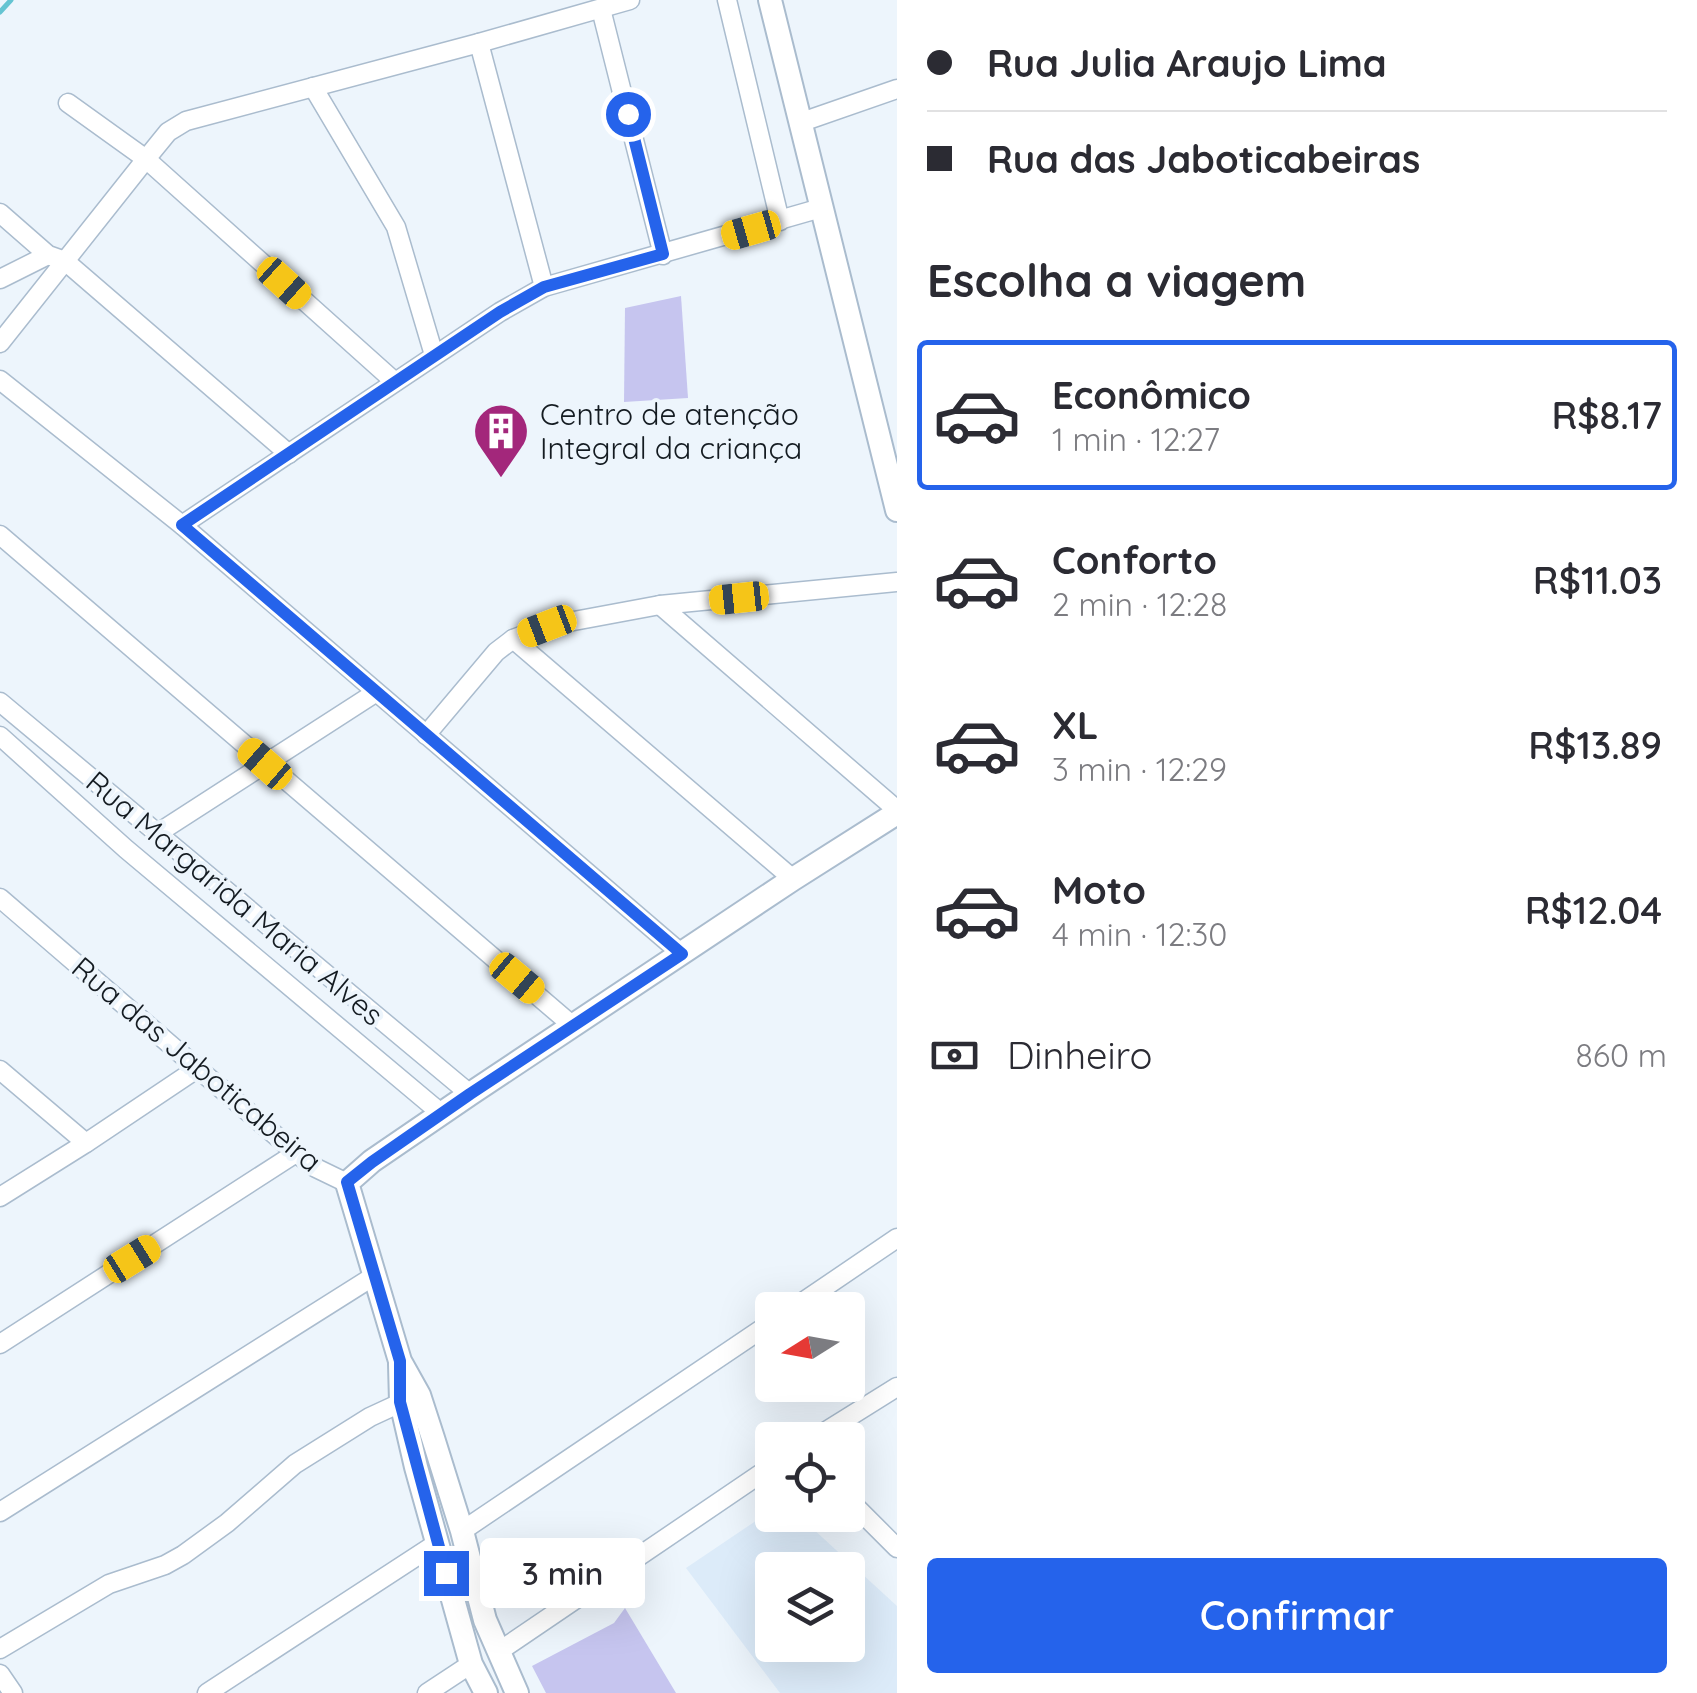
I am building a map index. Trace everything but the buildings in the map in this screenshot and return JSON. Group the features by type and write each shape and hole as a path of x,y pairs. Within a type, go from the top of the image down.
{"street":[{"path":"0,344 56,258 168,132 186,121 630,0"},
{"path":"727,0 780,221"},
{"path":"770,0 821,208 888,434 897,510"},
{"path":"601,9 663,254"},
{"path":"479,43 544,287"},
{"path":"313,86 396,227 434,355"},
{"path":"800,123 897,89"},
{"path":"68,103 146,159 395,382"},
{"path":"182,525 434,355 544,287 821,208"},
{"path":"0,212 289,454"},
{"path":"0,279 56,258"},
{"path":"0,380 182,525 682,954"},
{"path":"0,535 573,1026"},
{"path":"426,734 496,652 513,639 547,626 660,605 897,582"},
{"path":"347,1182 470,1094 897,812 660,605"},
{"path":"513,639 793,879"},
{"path":"158,833 375,693"},
{"name":"Rua Margarida Maria Alves","path":"0,702 470,1094"},
{"name":"Rua Margarida Maria Alves","path":"0,736 126,849 442,1114"},
{"name":"Rua das Jaboticabeira","path":"0,898 296,1153 316,1168 347,1182 410,1399"},
{"path":"0,1197 198,1068"},
{"path":"0,1070 86,1143"},
{"path":"0,1344 296,1153"},
{"path":"817,1292 897,1238"},
{"path":"0,1512 374,1276"},
{"path":"462,1531 755,1333"},
{"path":"841,1422 897,1387"},
{"path":"410,1399 462,1531 485,1620 517,1693"},
{"path":"410,1399 437,1543 471,1664 486,1693"},
{"path":"0,1649 109,1584 183,1555 295,1464 370,1416 410,1399"},
{"path":"498,1652 755,1478"},
{"path":"865,1516 897,1548"},
{"path":"207,1693 437,1543"},
{"path":"427,1693 471,1664"},
{"path":"0,1674 13,1693"}],"shaded area":[{"path":"681,296 688,398 624,402 625,308"},
{"path":"755,1521 755,1532 816,1532 838,1552 755,1552 755,1660 686,1568"},
{"path":"865,1577 897,1606 897,1693 780,1693 757,1662 865,1662"},
{"path":"625,1608 676,1693 546,1693 532,1666 614,1623"}],"waterway":[{"path":"0,12 11,0"}],"place":[{"name":"Centro de atenção Integral da criança","path":"501,480"}],"route":[{"path":"446,1573 400,1402 400,1361 347,1182 470,1094 682,954 182,525 434,355 544,287 663,254 628,114"}]}
